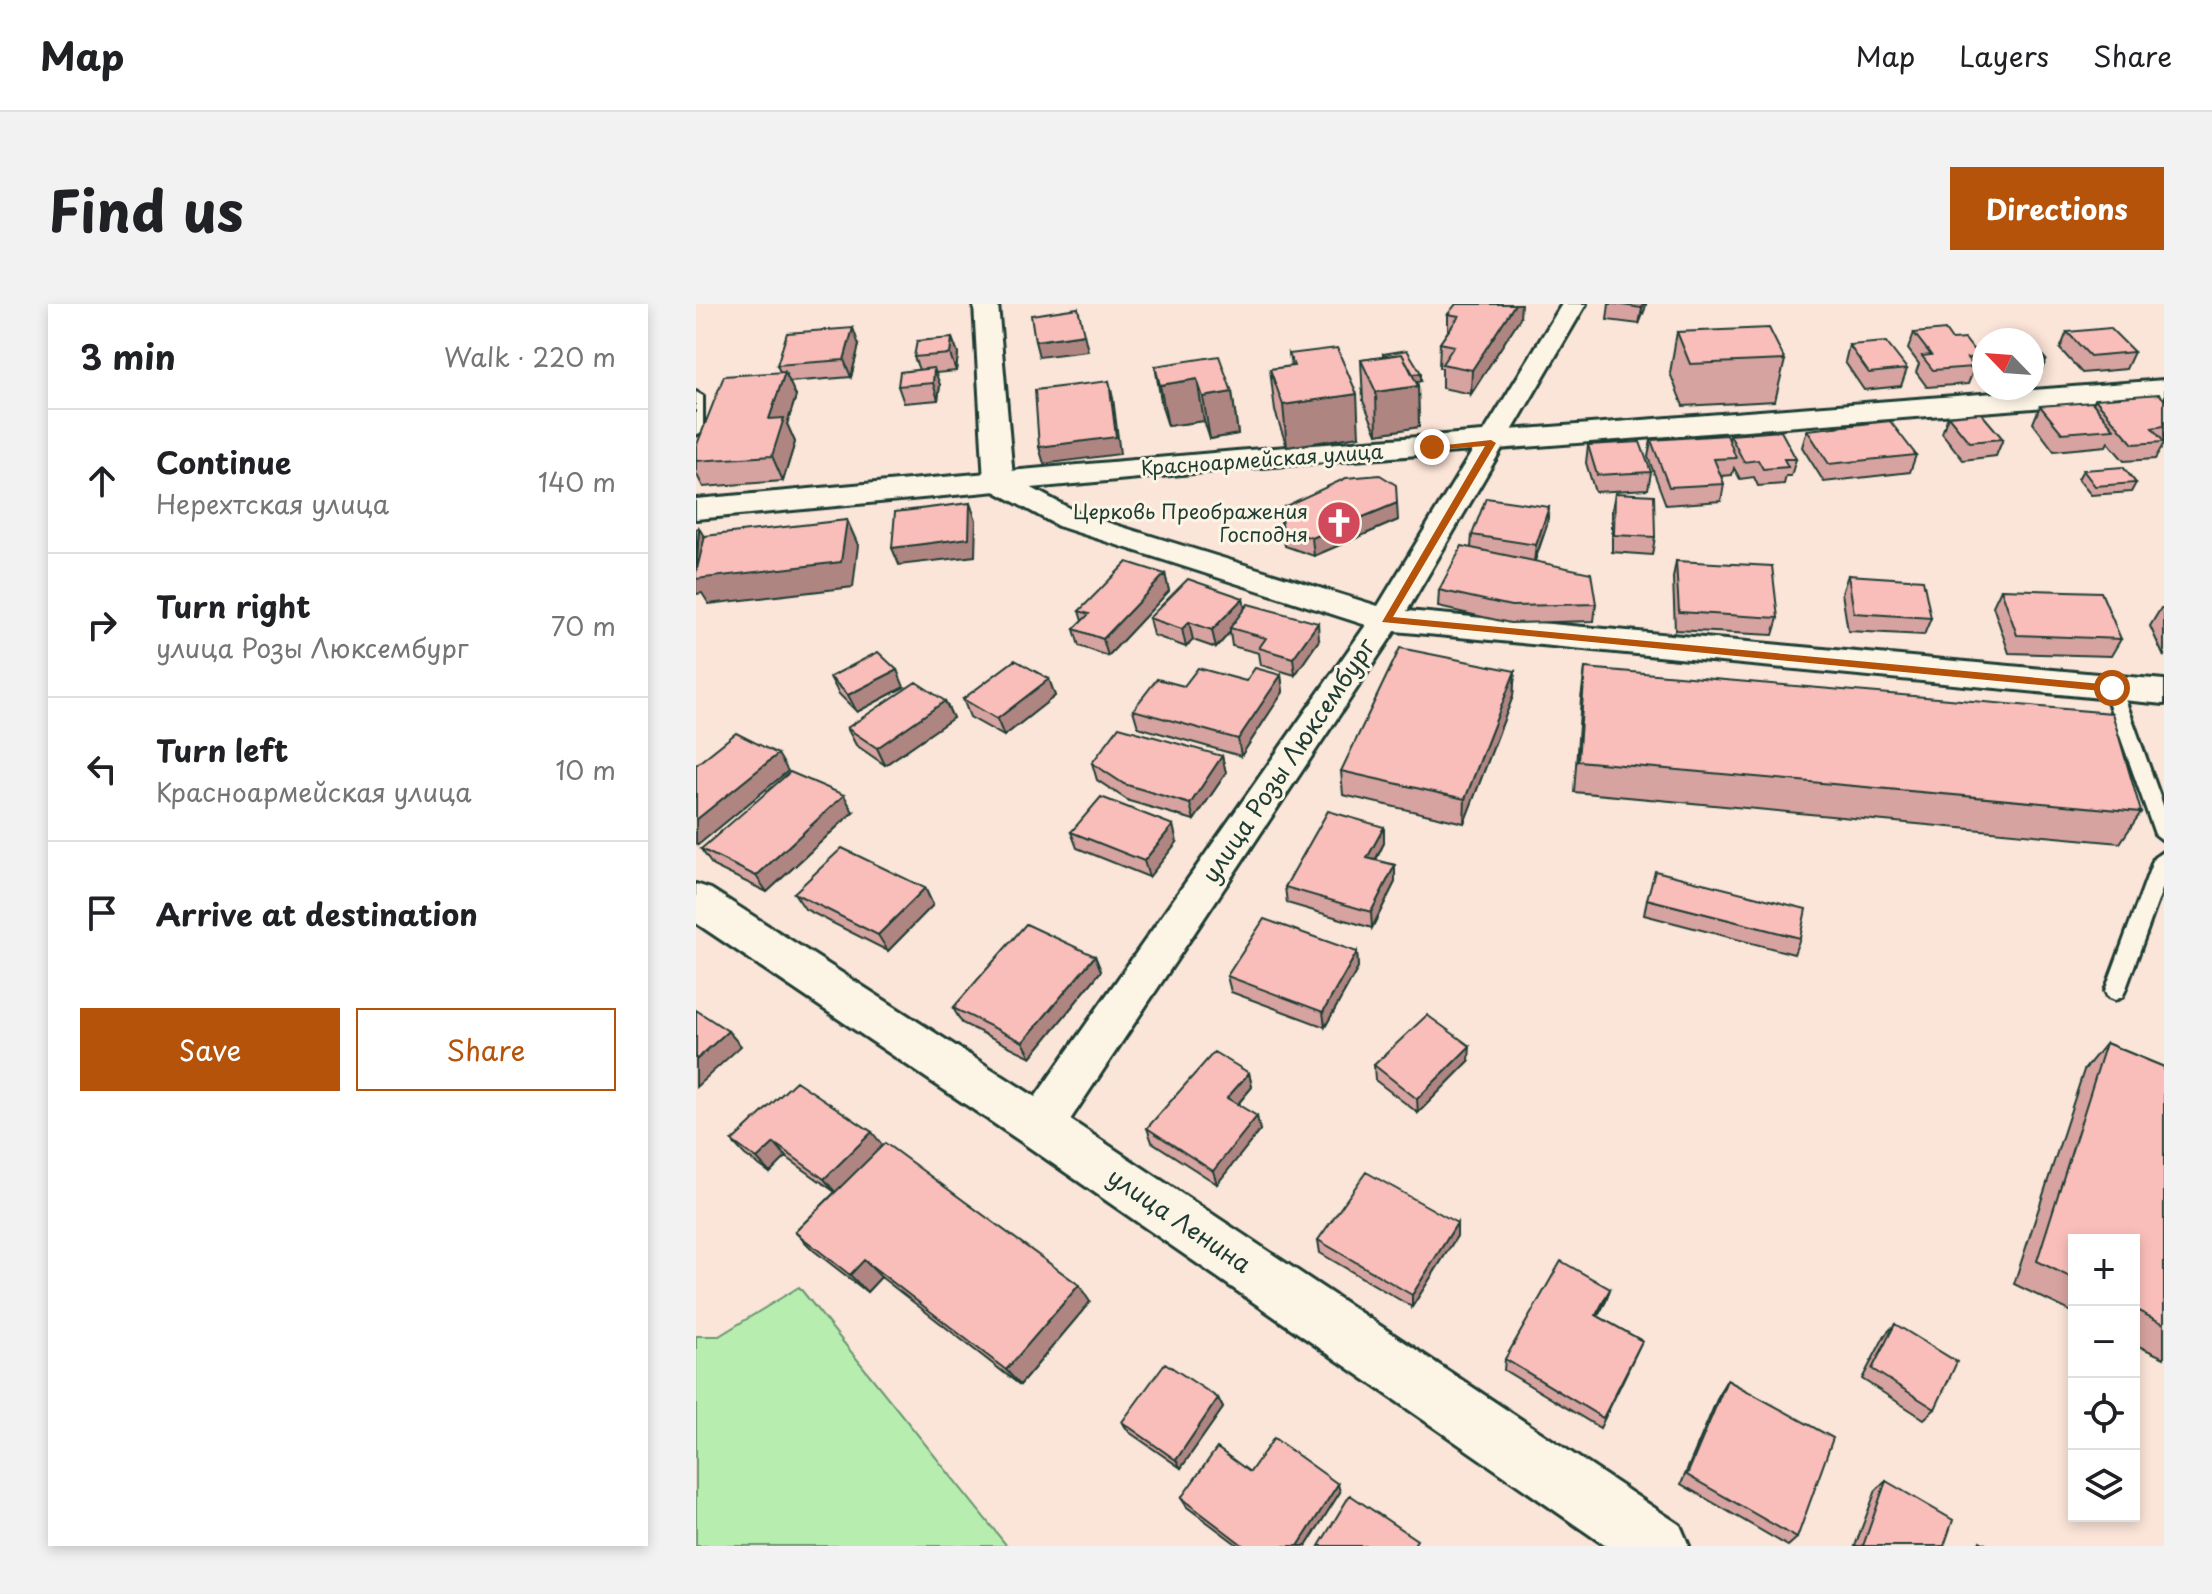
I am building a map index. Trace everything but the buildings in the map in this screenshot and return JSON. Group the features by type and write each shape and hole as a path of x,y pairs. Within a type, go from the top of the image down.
{"street":[{"path":"986,304 999,482 1069,520 1386,620 2164,692"},
{"name":"улица Розы Люксембург","path":"1040,1127 1386,620 1574,304"},
{"name":"Красноармейская улица","path":"696,509 1236,460 1491,443 2164,389"},
{"name":"улица Ленина","path":"696,901 1040,1127 1659,1546"}],"lane":[{"path":"696,396 696,431"},
{"path":"2112,688 2164,834"},
{"path":"2115,991 2164,858"}],"green space":[{"path":"799,1287 1007,1546 696,1546 696,1336 719,1336"}],"place":[{"name":"Церковь Преображения Господня","path":"1339,523"}],"route":[{"path":"1432,447 1491,443 1386,620 2112,688"}]}
